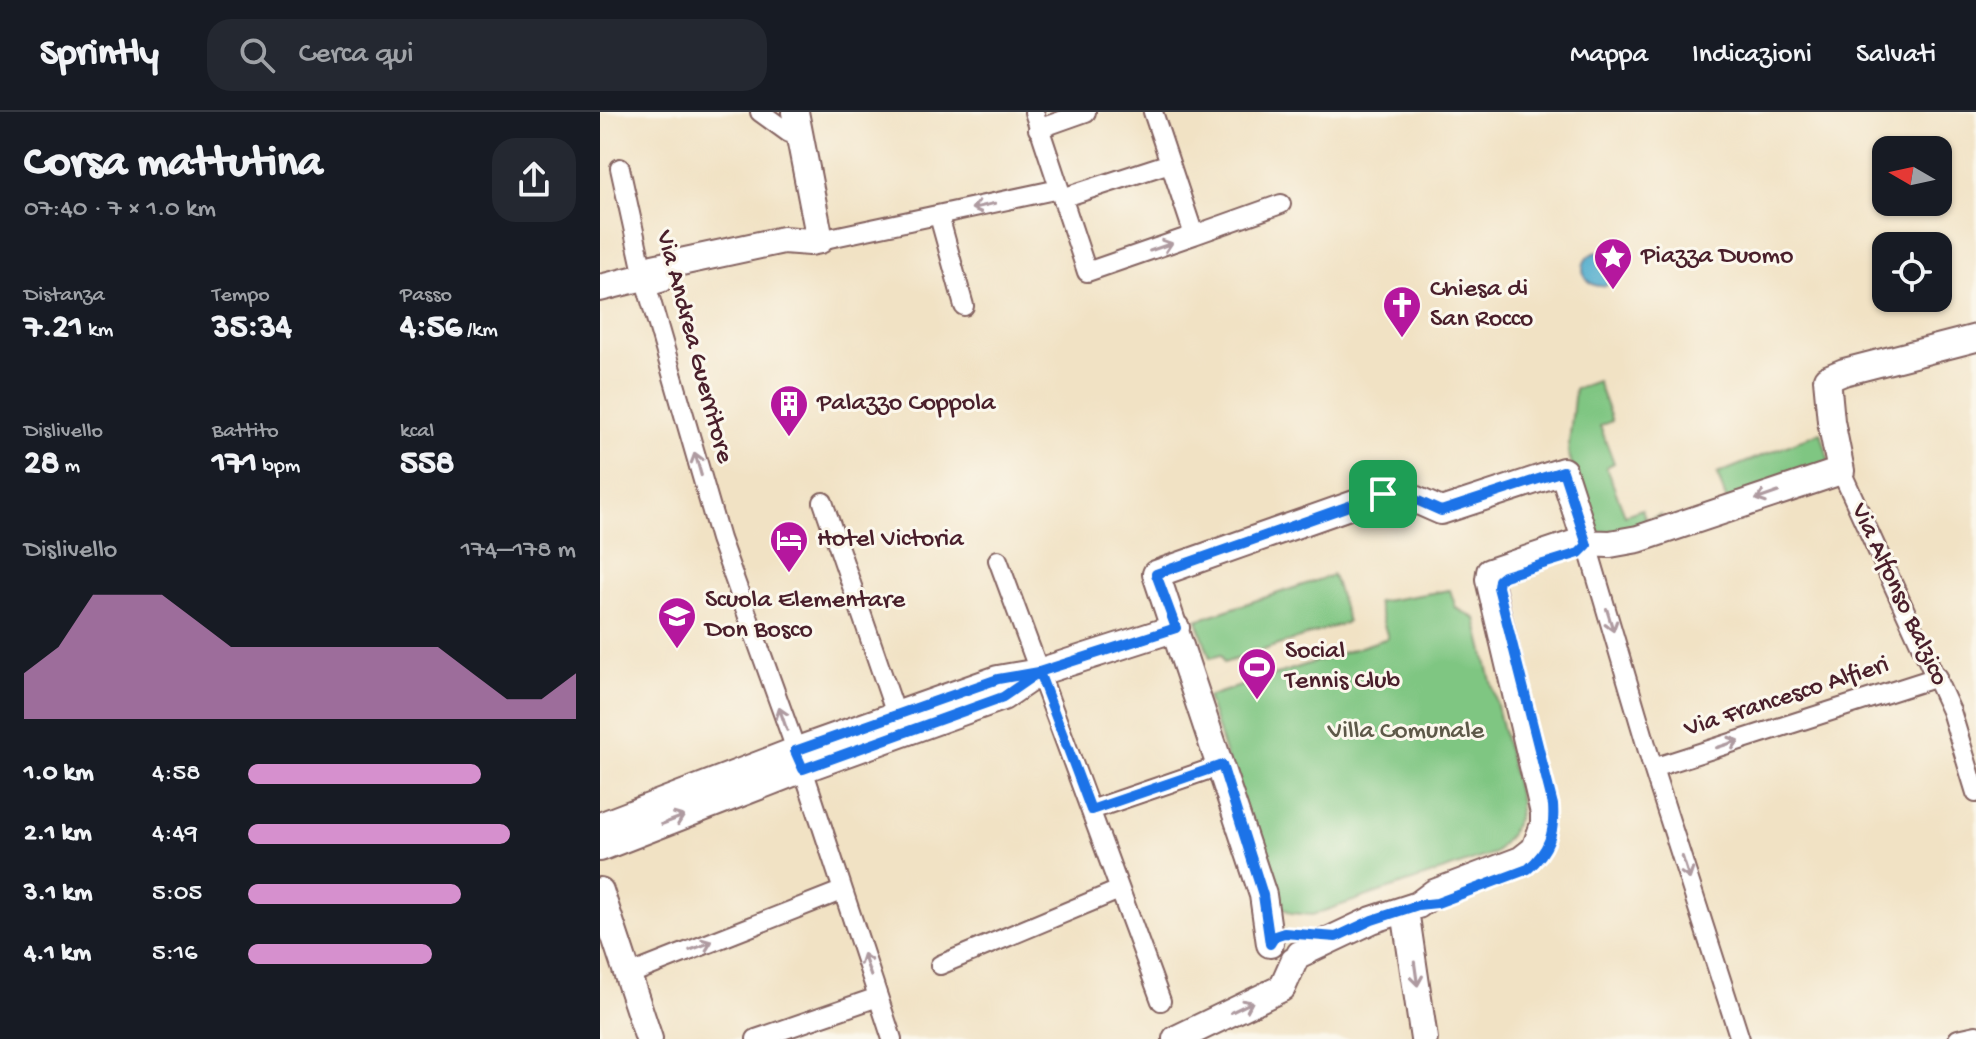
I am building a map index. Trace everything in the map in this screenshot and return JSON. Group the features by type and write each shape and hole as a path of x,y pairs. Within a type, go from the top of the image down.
{"street":[{"path":"760,112 796,119 815,241"},
{"path":"1086,112 1036,120 1087,272 1281,204"},
{"path":"1153,112 1194,235"},
{"path":"600,288 644,277 653,268 783,240 815,241 1060,194 1170,163"},
{"name":"Via Andrea Guerritore","path":"620,168 644,277 720,539 799,760 892,1039"},
{"path":"939,216 964,306"},
{"name":"Via Alfonso Balzico","path":"1976,338 1827,379 1841,471 1937,677 1972,763 1976,793"},
{"path":"1182,1038 1282,988 1289,946 1263,895 1156,574 1383,494 1407,496 1441,511 1563,471 1653,768 1740,1039"},
{"name":"Via Alfonso Balzico","path":"1587,545 1638,539 1841,471"},
{"path":"823,502 899,724"},
{"path":"1412,908 1434,893 1521,860 1535,849 1544,824 1535,770 1489,579 1494,569 1576,543 1587,545"},
{"path":"1289,946 1336,937 1372,920 1437,903 1528,869 1538,860 1551,840 1553,805 1498,587 1499,580 1579,553 1587,545"},
{"path":"998,560 1161,1001"},
{"path":"600,826 899,724 998,679 1039,672 1176,628"},
{"name":"Via Francesco Alfieri","path":"1653,768 1937,677"},
{"path":"600,848 799,760"},
{"path":"1091,810 1222,765"},
{"path":"940,965 1119,890"},
{"path":"600,891 649,1039"},
{"path":"628,975 841,891"},
{"path":"1412,908 1424,1039"},
{"path":"756,1039 878,997"},
{"path":"1958,1039 1976,1035"}],"green space":[{"path":"1597,381 1612,421 1600,426 1614,463 1606,467 1625,515 1642,509 1646,520 1660,515 1664,526 1596,539 1568,452 1575,389"},
{"path":"1821,432 1831,468 1728,504 1717,474"},
{"path":"1333,575 1348,622 1224,663 1221,655 1210,658 1197,620"},
{"name":"Villa Comunale","path":"1450,590 1456,608 1476,619 1520,801 1518,818 1495,853 1312,915 1291,913 1273,901 1207,697 1388,638 1377,602"}],"water":[{"path":"1600,252 1612,257 1617,269 1612,281 1600,286 1588,281 1583,269 1588,257"}],"place":[{"name":"Piazza Duomo","path":"1613,291"},
{"name":"Chiesa di San Rocco","path":"1402,339"},
{"name":"Palazzo Coppola","path":"789,438"},
{"name":"Hotel Victoria","path":"789,574"},
{"name":"Scuola Elementare Don Bosco","path":"677,650"},
{"name":"Social Tennis Club","path":"1257,701"}],"route":[{"path":"1383,494 1156,574 1176,628 1039,672 1003,697 803,769 795,751 998,679 1039,672 1091,810 1222,765 1263,895 1270,944 1275,936 1284,933 1336,937 1372,920 1418,905 1437,903 1528,869 1551,840 1553,805 1498,587 1499,580 1504,576 1579,553 1587,545 1563,471 1441,511 1407,496 1383,494"}]}
